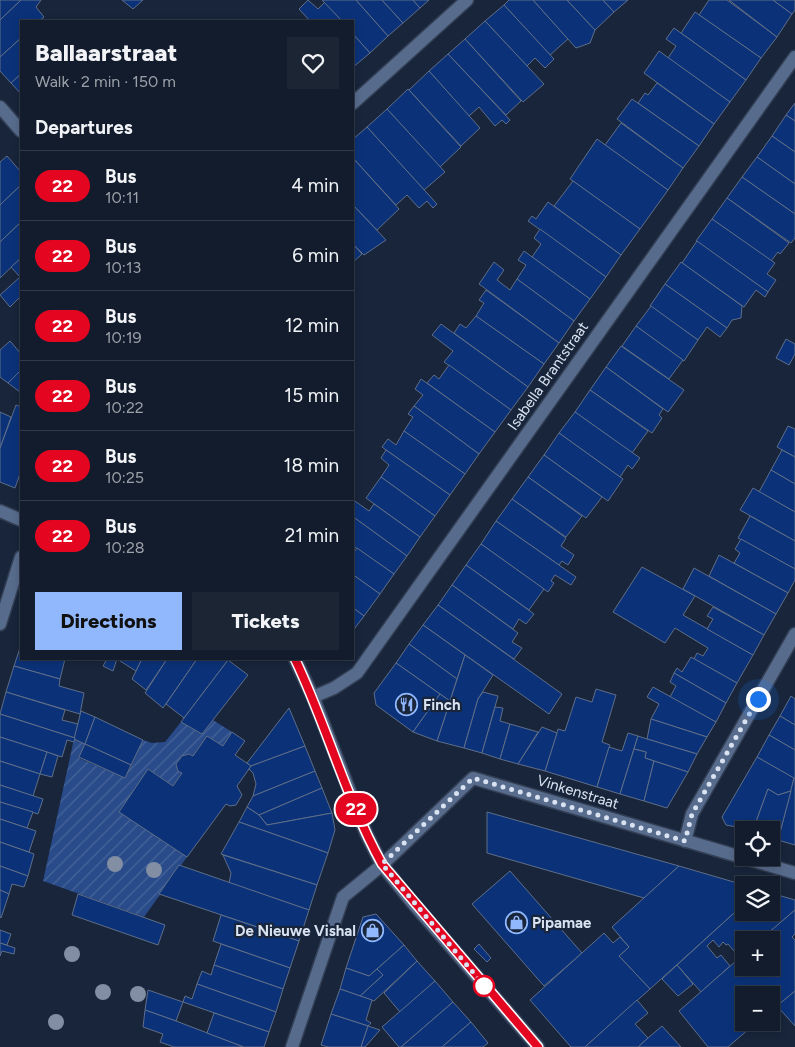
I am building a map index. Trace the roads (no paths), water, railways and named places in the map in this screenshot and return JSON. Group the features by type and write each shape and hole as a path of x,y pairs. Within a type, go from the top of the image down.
{"street":[{"path":"354,102 467,0"},
{"name":"Isabella Brantstraat","path":"313,697 334,688 356,673 795,57"},
{"path":"0,107 20,130"},
{"path":"0,510 20,520"},
{"path":"0,624 20,560"},
{"path":"685,841 692,814 795,634"},
{"path":"295,660 313,697 366,833 382,864 417,908 538,1047"},
{"name":"Vinkenstraat","path":"382,864 473,778 795,873"},
{"path":"292,1047 343,896 382,864"}],"place":[{"name":"Finch","path":"407,705"},
{"name":"Pipamae","path":"516,923"},
{"name":"De Nieuwe Vishal","path":"372,931"}]}
